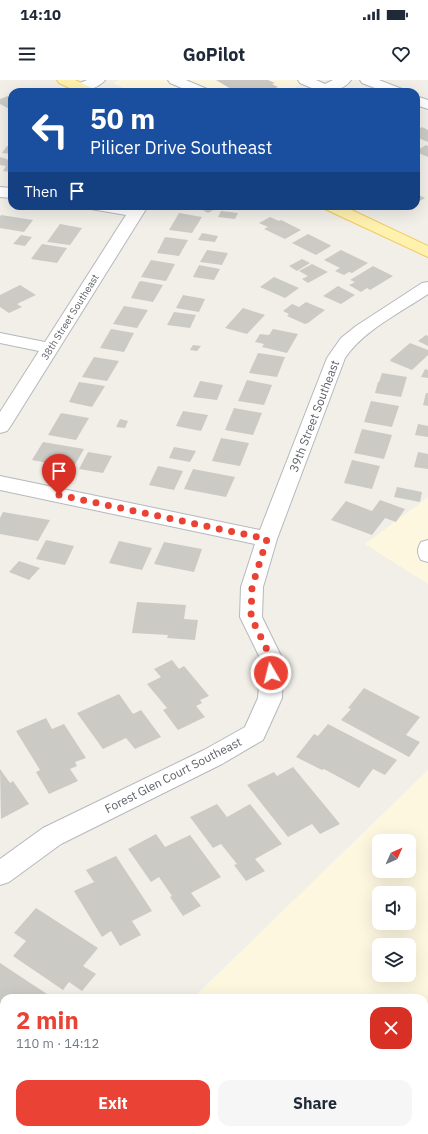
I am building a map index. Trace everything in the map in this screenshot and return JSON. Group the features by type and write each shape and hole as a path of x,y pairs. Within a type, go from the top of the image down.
{"main road":[{"path":"64,80 81,88"},
{"path":"339,210 428,252"}],"street":[{"path":"88,88 98,80"},
{"path":"175,80 193,88"},
{"path":"305,80 319,88"},
{"path":"326,88 344,80"},
{"path":"367,80 387,88"},
{"name":"38th Street Southeast","path":"0,427 137,210"},
{"name":"39th Street Southeast","path":"267,539 336,358 346,342 428,287"},
{"path":"0,338 51,348"},
{"path":"0,483 267,539"},
{"name":"Forest Glen Court Southeast","path":"0,874 52,836 213,757 254,733 270,698 272,660 251,617 252,587 267,539"},
{"path":"428,547 428,555"}],"shaded area":[{"path":"119,80 311,80 294,88 124,88 113,83"},
{"path":"428,497 428,584 365,544"},
{"path":"428,770 428,994 197,994"}],"building":[{"path":"216,80 268,80 275,83 272,84 278,87 276,88 229,88"},
{"path":"8,96 8,108 0,104 0,99"},
{"path":"422,127 428,130 428,142 420,139 420,128"},
{"path":"426,145 428,146 428,157 420,154 420,149"},
{"path":"7,146 8,146 8,154 2,153"},
{"path":"0,157 8,160 8,172 3,171 6,166 0,165"},
{"path":"420,196 425,198 420,201"},
{"path":"202,210 214,210 208,213"},
{"path":"221,211 238,213 235,219 218,217"},
{"path":"179,213 202,217 192,233 169,230"},
{"path":"1,215 33,220 24,232 0,228"},
{"path":"270,217 279,221 281,220 301,230 285,239 264,229 268,227 259,223"},
{"path":"60,224 82,228 70,245 47,242"},
{"path":"202,233 218,236 215,242 198,240"},
{"path":"308,234 331,246 316,255 292,243"},
{"path":"21,235 32,237 25,246 13,244"},
{"path":"165,237 188,240 179,256 157,253"},
{"path":"42,244 67,248 57,263 31,259"},
{"path":"207,250 228,253 222,265 200,262"},
{"path":"341,250 368,263 352,273 349,272 344,275 335,271 340,268 324,260"},
{"path":"302,259 310,263 297,271 289,266"},
{"path":"151,260 175,264 166,281 141,277"},
{"path":"312,264 328,272 308,283 302,279 308,276 299,271"},
{"path":"199,265 220,269 214,280 193,277"},
{"path":"373,266 393,276 370,290 367,288 361,292 349,285 355,282 350,280"},
{"path":"274,277 299,288 285,298 260,287"},
{"path":"141,281 163,285 153,302 131,298 139,282"},
{"path":"20,285 36,295 17,304 22,307 9,313 0,307 0,295"},
{"path":"338,286 355,295 341,304 323,296"},
{"path":"183,295 205,299 199,312 176,308"},
{"path":"306,302 325,310 305,324 287,316 289,314 283,311 292,304 299,307"},
{"path":"124,306 148,310 137,328 113,324"},
{"path":"243,308 265,315 247,334 225,328"},
{"path":"174,312 196,315 190,328 167,325"},
{"path":"111,329 134,333 124,352 100,348"},
{"path":"273,329 298,334 287,353 262,347 264,344 255,342 260,334 269,335"},
{"path":"426,335 428,336 428,346 418,341"},
{"path":"410,343 428,350 428,355 412,370 390,361"},
{"path":"193,345 201,346 197,351 190,350"},
{"path":"258,353 285,357 277,377 249,373"},
{"path":"94,357 119,361 107,381 82,377"},
{"path":"425,369 428,370 428,378 421,377"},
{"path":"382,373 407,377 401,397 375,393"},
{"path":"247,380 272,385 264,405 238,401"},
{"path":"200,381 223,385 217,400 193,397"},
{"path":"79,382 105,386 92,407 69,402"},
{"path":"426,393 428,393 428,406 423,405"},
{"path":"371,401 399,406 392,427 364,422"},
{"path":"234,408 262,413 253,435 225,430"},
{"path":"183,411 208,415 201,431 176,426"},
{"path":"61,413 89,418 76,440 48,435"},
{"path":"120,419 128,421 125,428 116,427"},
{"path":"418,424 428,426 428,437 415,435"},
{"path":"362,429 392,435 384,459 354,453"},
{"path":"221,438 249,443 240,466 212,461"},
{"path":"43,442 84,449 73,468 32,460"},
{"path":"174,447 196,451 190,462 169,458"},
{"path":"88,452 112,456 103,473 79,469"},
{"path":"418,452 428,454 428,469 414,467"},
{"path":"352,460 380,466 372,489 344,483"},
{"path":"158,466 183,471 174,490 149,485"},
{"path":"193,469 235,477 226,497 184,489"},
{"path":"397,487 422,492 420,502 394,497"},
{"path":"380,500 405,509 396,522 385,518 372,535 331,520 346,501 372,511"},
{"path":"3,512 50,520 38,541 0,534 0,518"},
{"path":"46,540 74,546 65,565 36,559"},
{"path":"119,541 152,548 142,570 109,563"},
{"path":"164,542 202,549 194,572 154,564"},
{"path":"19,561 40,568 29,580 9,572"},
{"path":"137,602 186,605 184,619 198,620 195,640 167,638 168,635 132,633"},
{"path":"172,660 179,669 184,666 209,696 200,700 202,703 196,706 205,717 178,730 163,710 167,708 147,684 161,677 154,669"},
{"path":"364,688 420,717 406,735 420,742 409,757 341,720 351,709 348,708"},
{"path":"119,694 133,714 141,710 161,737 135,749 126,738 103,749 77,713"},
{"path":"46,718 52,729 64,724 86,758 75,762 77,766 70,769 78,781 49,794 36,772 40,770 16,731"},
{"path":"328,724 397,760 385,775 373,769 359,788 324,769 322,770 296,757 314,734 318,736"},
{"path":"293,767 340,824 320,834 312,824 288,837 247,785 274,772 277,776"},
{"path":"0,769 10,783 13,781 29,804 1,819"},
{"path":"217,804 227,817 250,804 282,844 255,859 265,871 246,881 234,865 237,864 221,844 213,848 190,817"},
{"path":"156,834 165,847 190,835 221,877 191,893 201,906 183,916 159,877 151,882 128,849"},
{"path":"116,856 152,911 132,921 141,935 120,946 111,931 102,937 74,891 94,882 86,870"},
{"path":"36,908 98,948 83,966 96,974 82,991 69,982 63,990 13,956 26,941 14,933"},
{"path":"0,963 47,994 0,994"}],"route":[{"path":"59,495 267,539 252,587 251,617 272,660 271,673"}]}
